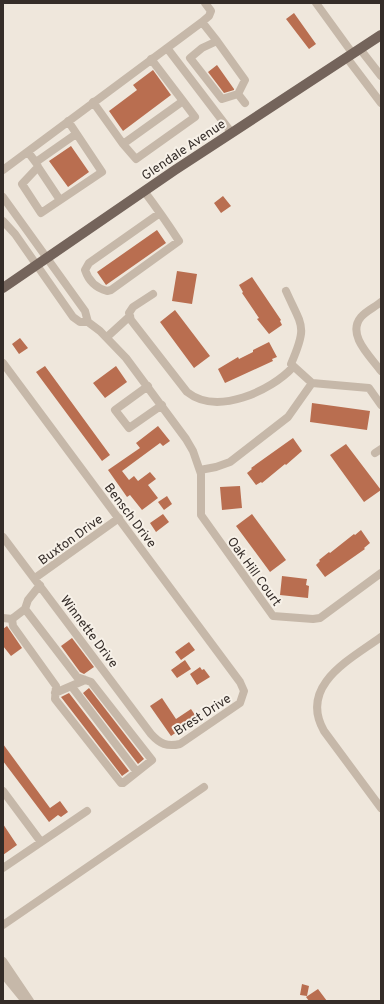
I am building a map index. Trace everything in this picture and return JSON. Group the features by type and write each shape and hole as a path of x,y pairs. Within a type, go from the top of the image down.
{"main road":[{"name":"Glendale Avenue","path":"3,288 144,190 381,35"}],"street":[{"path":"3,170 202,22 209,16 211,11 205,3"},
{"path":"316,3 354,53 381,103"},
{"path":"202,22 217,41 245,80 238,94 222,99 190,58 202,48 217,41"},
{"path":"167,48 231,132"},
{"path":"354,53 381,76"},
{"path":"93,102 136,159 195,117 151,59"},
{"path":"238,94 244,103"},
{"path":"124,144 183,101"},
{"path":"68,121 102,172 41,213 22,184 37,165 76,134"},
{"path":"28,152 60,200"},
{"path":"144,190 160,213 179,241 111,290 107,291 95,286 87,276 85,270 89,263 160,213"},
{"name":"Oak Hill Court","path":"3,197 85,311 88,322 106,337 126,358 190,445 200,470 201,515 273,616 313,619 320,618 381,573"},
{"name":"Oak Hill Court","path":"3,221 15,234 73,318 80,322 88,322"},
{"path":"286,291 300,322 303,333 291,364 293,367 312,383 368,388 381,405"},
{"path":"153,294 133,307 129,313 131,320 187,392 203,401 219,402 245,397 284,377 293,367"},
{"path":"381,302 361,317 356,331 358,340 381,371"},
{"path":"106,337 130,316"},
{"name":"Bensch Drive","path":"3,363 240,682"},
{"path":"200,470 216,467 230,462 288,417 312,383"},
{"path":"148,386 115,410 129,428 162,405"},
{"name":"Buxton Drive","path":"12,619 25,608 37,582 119,518"},
{"name":"Winnette Drive","path":"3,537 156,740"},
{"path":"3,618 12,619 13,626 56,686 55,699 122,784 152,760 91,682 77,677 25,608"},
{"path":"381,637 329,676 320,691 317,707 318,718 324,731 381,808"},
{"path":"55,693 86,680"},
{"name":"Brest Drive","path":"156,740 172,746 186,741 240,703 244,691 240,682"},
{"path":"72,687 137,772"},
{"path":"3,925 204,787"},
{"path":"3,791 41,842"},
{"path":"3,868 87,811"},
{"path":"3,961 30,1001"},
{"path":"3,974 25,1001"}],"building":[{"path":"294,13 316,44 309,49 286,19"},
{"path":"217,65 234,90 224,93 208,72"},
{"path":"153,70 171,95 123,131 109,111 137,90 133,85"},
{"path":"71,146 89,172 68,187 49,161"},
{"path":"223,196 231,206 221,213 214,203"},
{"path":"157,230 166,243 106,285 97,272"},
{"path":"177,271 197,274 192,304 172,301"},
{"path":"252,277 281,320 282,325 269,334 257,319 259,318 242,293 243,292 239,285"},
{"path":"175,310 210,356 194,368 160,322"},
{"path":"20,338 28,348 19,354 12,344"},
{"path":"269,342 277,357 272,359 273,361 225,383 218,369 238,357 239,359 253,352 253,350"},
{"path":"45,366 110,455 102,461 36,372"},
{"path":"116,366 127,382 105,398 93,383"},
{"path":"312,403 370,411 367,430 310,422"},
{"path":"158,426 170,441 163,446 160,443 122,471 129,480 134,476 138,481 150,472 156,479 148,485 158,498 142,510 130,495 127,497 108,470 140,448 136,443"},
{"path":"293,438 302,451 262,483 261,482 256,485 247,473 252,469 251,468"},
{"path":"346,444 381,490 364,502 330,455"},
{"path":"240,486 242,508 222,510 220,487"},
{"path":"167,496 172,504 164,510 158,502"},
{"path":"163,514 169,522 156,532 150,523"},
{"path":"252,514 286,560 270,572 236,526"},
{"path":"361,530 370,543 364,548 365,549 325,577 316,565 320,561 319,560"},
{"path":"282,576 307,579 306,585 309,586 308,598 280,595"},
{"path":"7,626 22,648 11,656 3,646 3,629"},
{"path":"72,638 94,667 84,674 80,672 61,646"},
{"path":"189,642 195,650 181,660 175,652"},
{"path":"185,660 191,669 177,678 171,670"},
{"path":"200,667 202,670 204,669 210,677 197,685 190,674"},
{"path":"89,688 144,759 138,764 83,693"},
{"path":"69,693 129,771 122,776 61,697"},
{"path":"162,698 176,719 191,709 197,718 171,736 150,706"},
{"path":"3,744 50,808 60,801 68,812 61,817 58,815 49,822 3,761"},
{"path":"3,824 17,845 3,855"},
{"path":"302,984 309,986 307,996 300,995"},
{"path":"318,989 327,1001 309,1001 306,997"}]}
